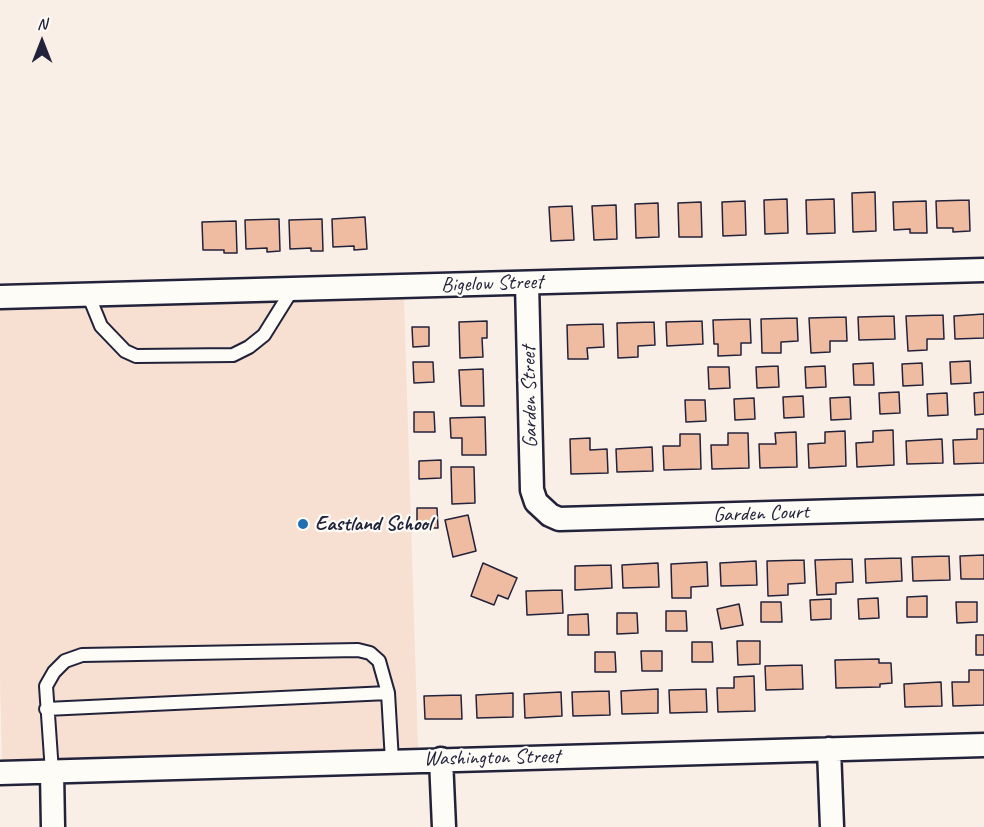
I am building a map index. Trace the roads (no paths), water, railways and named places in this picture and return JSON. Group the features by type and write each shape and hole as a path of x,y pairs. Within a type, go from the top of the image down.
{"street":[{"name":"Bigelow Street","path":"0,297 984,270"},
{"name":"Garden Street","path":"527,283 532,490 541,508"},
{"name":"Garden Court","path":"541,508 559,519 984,507"},
{"name":"Washington Street","path":"0,773 984,745"},
{"path":"830,749 832,827"},
{"path":"441,759 444,827"},
{"path":"52,772 53,827"}],"lane":[{"path":"88,294 101,326 125,351 136,356 233,355 249,347 264,335 292,290"},
{"path":"52,772 46,686 54,672 65,661 82,655 358,650 370,653 379,661 388,693 392,761"},
{"path":"46,709 388,693"}],"place":[{"name":"Eastland School","path":"303,524"}]}
